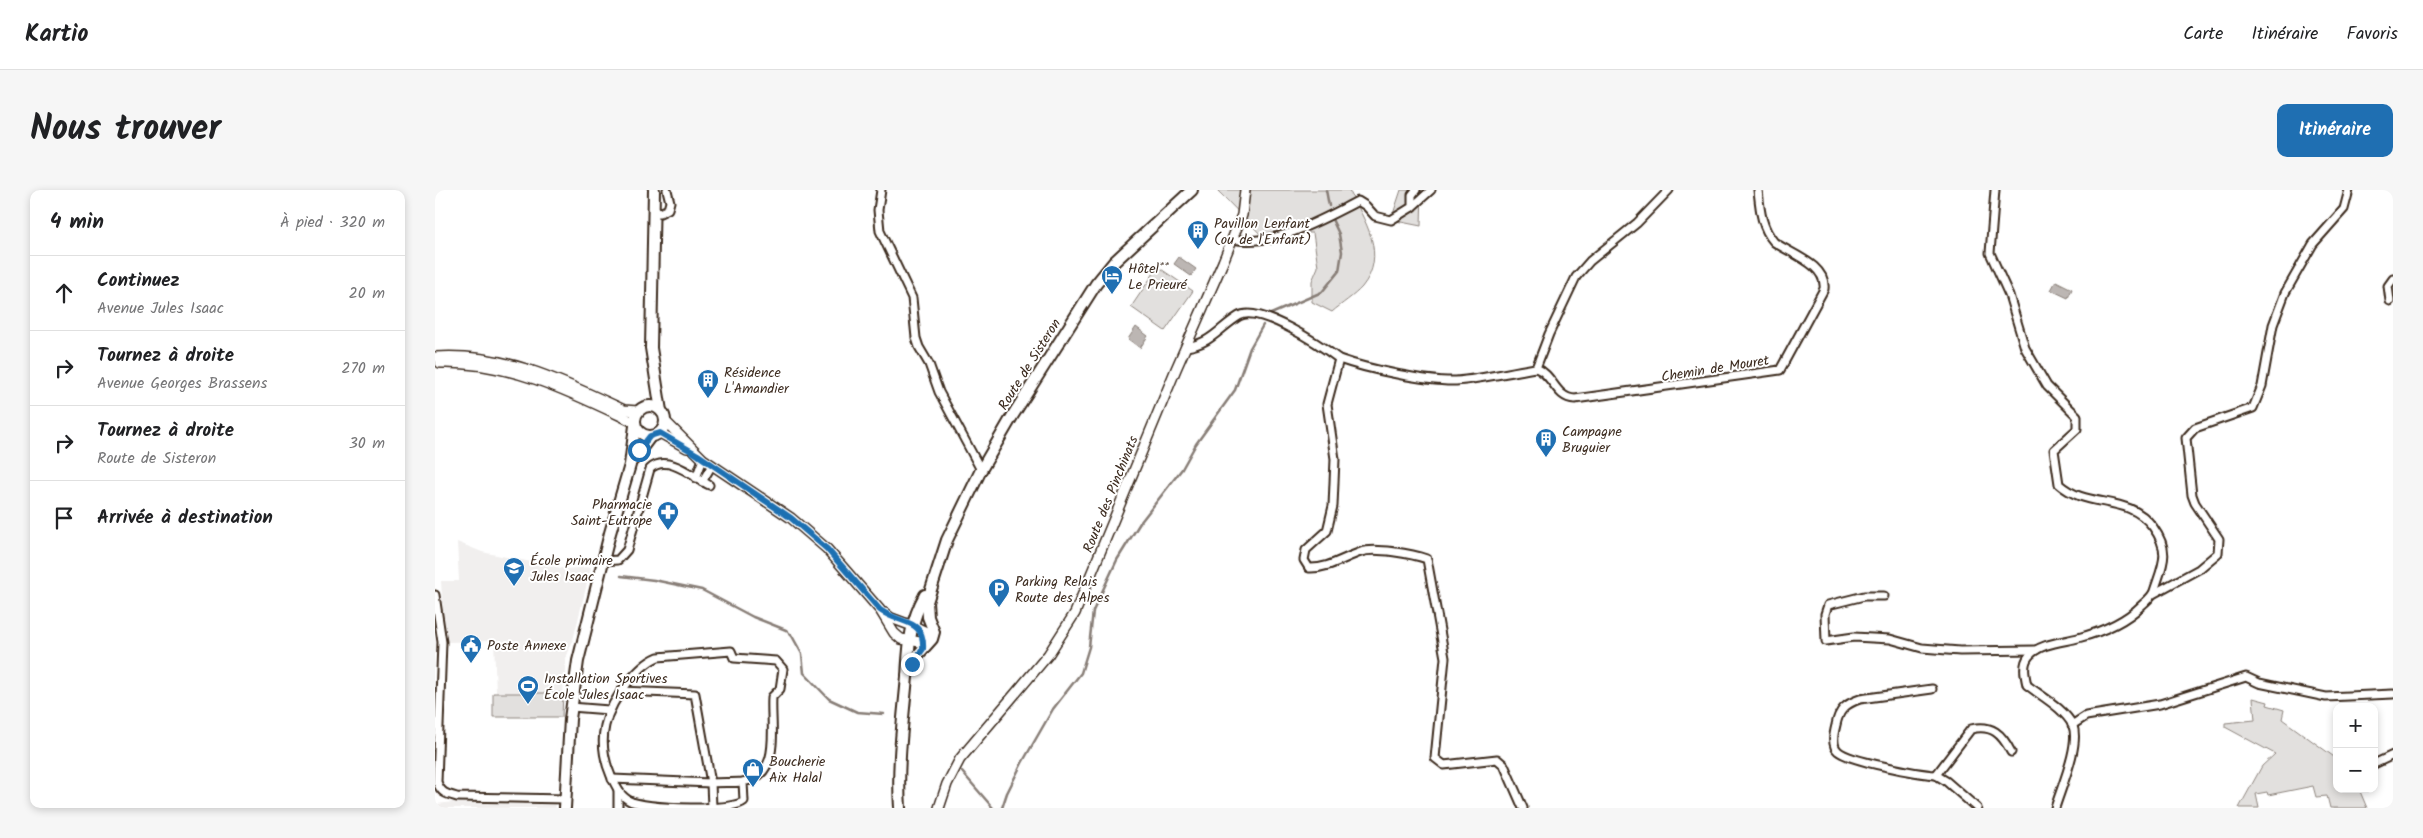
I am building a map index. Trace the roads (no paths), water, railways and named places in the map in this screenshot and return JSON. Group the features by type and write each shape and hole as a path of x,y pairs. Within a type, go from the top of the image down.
{"main road":[{"path":"630,465 655,435 663,416 654,375 651,348 657,210 656,190"},
{"name":"Route de Sisteron","path":"907,676 915,658 928,642 927,610 932,583 947,540 981,470 1096,284 1114,262 1192,190"},
{"path":"565,803 571,707 577,661 630,465 635,424 653,390 654,375"},
{"path":"642,409 654,407 663,416"},
{"path":"635,424 638,432 655,435"},
{"name":"Route de Sisteron","path":"900,808 899,758 907,676 905,640 914,627 917,611 932,583"}],"street":[{"path":"657,210 668,210 670,202 667,190"},
{"path":"881,190 878,210 880,230 912,298 919,347 929,364 939,392 981,470"},
{"name":"Route des Pinchinats","path":"939,808 951,776 960,759 1048,655 1075,613 1242,215 1245,190"},
{"path":"1412,207 1412,195 1416,190"},
{"path":"1232,239 1245,242 1290,234 1358,201 1366,206 1375,216 1391,220 1412,207 1431,190"},
{"path":"1186,347 1207,341 1237,317 1248,313 1257,314 1297,332 1339,359 1358,366 1427,379 1454,381 1536,368 1549,334 1576,277 1590,261 1637,223 1669,190"},
{"name":"Chemin de Mouret","path":"1536,368 1546,372 1567,399 1653,390 1780,370 1825,289 1825,283 1821,272 1774,242 1769,236 1762,223 1758,190"},
{"path":"1995,190 1990,253 2009,295 2025,348 2047,386 2077,416 2077,429 2054,450 2059,484 2079,496 2135,509 2151,524 2163,541 2165,559 2153,594"},
{"path":"1883,596 1865,596 1828,605 1825,614 1826,641 1854,636 1890,639 1922,648 2036,650 2118,624 2135,612 2153,594 2199,569 2218,553 2219,540 2216,532 2199,510 2192,496 2186,438 2195,428 2253,408 2262,386 2273,324 2285,293 2313,244 2344,209 2349,190"},
{"path":"2390,301 2388,286 2393,279"},
{"path":"435,358 473,357 502,362 541,373 625,410 642,409"},
{"path":"1339,359 1327,404 1335,459 1333,506 1327,531 1306,550 1304,560 1309,568 1319,569 1363,551 1414,555 1427,559 1445,658 1435,758 1444,765 1497,759 1504,765 1523,808"},
{"path":"435,363 470,363 519,372 561,389 635,424"},
{"path":"663,416 701,457 702,482"},
{"path":"655,435 701,457 791,518 827,549 880,610 894,633 905,640 928,642"},
{"path":"603,561 618,560 627,550 649,469 656,463 664,462 702,482"},
{"path":"702,482 712,465"},
{"path":"435,595 438,632 437,782 439,789 443,793 457,797 565,803"},
{"path":"880,610 891,618 914,627 914,640 928,642"},
{"path":"900,621 907,619 917,611"},
{"path":"2036,650 2028,656 2024,670 2027,685 2062,712 2072,726 2074,746 2056,807"},
{"path":"613,778 743,782 758,777 769,762 773,747 772,697 780,689 784,676 781,664 776,661 733,658 731,651 658,657 636,673 621,691 609,710 604,730 604,751 613,778 618,791 618,808"},
{"path":"2072,726 2086,716 2160,704 2246,677 2259,683 2325,698 2393,694"},
{"path":"1932,689 1849,702 1839,714 1833,737 1834,745 1844,754 1921,774 1936,775 1946,781 1977,808"},
{"path":"621,691 695,694 711,782 712,808"},
{"path":"571,707 609,710"},
{"path":"1936,775 1971,729 1981,728 1997,732 2002,735 2011,752"},
{"path":"2378,762 2393,755"},
{"path":"618,791 631,802 654,806 712,808 744,802 743,782"},
{"path":"436,798 439,789"}],"waterway":[{"path":"1326,190 1329,206"},
{"path":"1271,314 1322,292 1339,271 1342,252 1339,234 1331,217"},
{"path":"1002,808 1007,793 1022,763 1053,709 1081,673 1089,647 1093,611 1117,560 1140,523 1182,469 1196,444 1235,390 1250,348 1263,325"},
{"path":"621,576 654,580 702,590 753,617 786,630 792,636 802,654 804,673 829,699 857,712 884,714"},
{"path":"962,772 993,808"}],"place":[{"name":"Pavillon Lenfant (ou de l'Enfant)","path":"1198,250"},
{"name":"Hôtel** Le Prieuré","path":"1112,295"},
{"name":"Résidence L'Amandier","path":"708,399"},
{"name":"Campagne Bruguier","path":"1546,458"},
{"name":"Pharmacie Saint-Eutrope","path":"668,531"},
{"name":"École primaire Jules Isaac","path":"514,587"},
{"name":"Parking Relais Route des Alpes","path":"999,608"},
{"name":"Poste Annexe","path":"471,664"},
{"name":"Installation Sportives École Jules Isaac","path":"528,705"},
{"name":"Boucherie Aix Halal","path":"753,788"}]}
